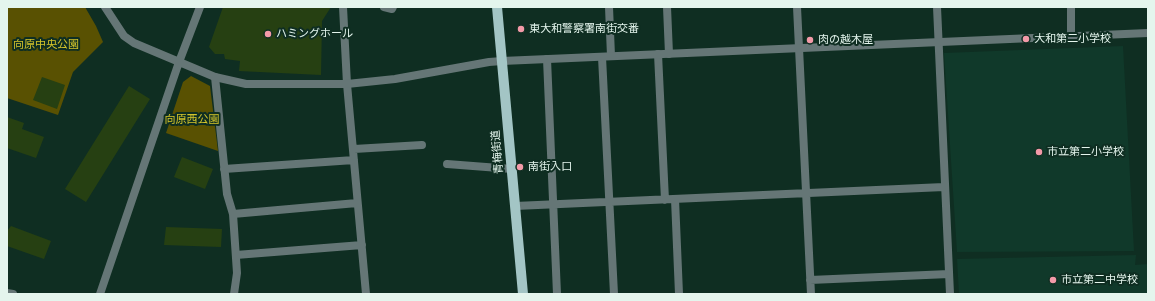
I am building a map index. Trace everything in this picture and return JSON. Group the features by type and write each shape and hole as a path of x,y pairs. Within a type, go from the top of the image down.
{"main road":[{"name":"青梅街道","path":"497,7 523,294"}],"street":[{"path":"105,7 124,36 134,43 215,77 246,84 348,84 396,79 502,61 1148,33"},
{"path":"100,294 179,62 200,7"},
{"path":"344,7 357,203 366,294"},
{"path":"384,7 392,9 393,7"},
{"path":"608,7 606,56 609,202 614,294"},
{"path":"667,7 669,54"},
{"path":"797,7 811,294"},
{"path":"936,7 950,294"},
{"path":"1071,7 1071,37"},
{"path":"658,54 664,200"},
{"path":"547,59 557,294"},
{"path":"215,77 227,194 233,214 237,273 234,294"},
{"path":"354,149 422,145"},
{"path":"224,169 354,160"},
{"path":"447,164 512,169"},
{"path":"515,206 944,188"},
{"path":"675,199 678,294"},
{"path":"233,214 357,203"},
{"path":"236,255 362,245"},
{"path":"810,280 949,274"},
{"path":"7,293 13,294"}],"shaded area":[{"name":"市立第二小学校","path":"1123,46 1134,251 957,252 944,53"},
{"name":"市立第二中学校","path":"1136,255 1135,265 1148,264 1148,294 959,294 957,259"}],"green space":[{"name":"向原中央公園","path":"7,7 85,7 96,26 103,42 73,72 58,115 7,98"},
{"name":"向原西公園","path":"191,76 210,86 218,151 166,133 183,82"}],"building":[{"name":"ハミングホール","path":"223,7 331,7 322,21 321,75 239,71 240,61 225,59 224,54 215,54 209,47"},
{"path":"42,77 65,85 57,109 33,100"},
{"path":"129,86 150,99 86,202 65,189"},
{"path":"7,117 24,123 22,129 44,137 36,158 7,148"},
{"path":"182,157 213,169 205,189 174,177"},
{"path":"11,226 51,241 44,259 7,246 7,231"},
{"path":"166,227 222,229 221,247 164,245"}],"place":[{"name":"東大和警察署南街交番","path":"521,29"},
{"name":"ハミングホール","path":"268,34"},
{"name":"大和第二小学校","path":"1026,39"},
{"name":"肉の越木屋","path":"810,40"},
{"name":"市立第二小学校","path":"1039,152"},
{"name":"南街入口","path":"520,167"},
{"name":"市立第二中学校","path":"1053,280"}]}
